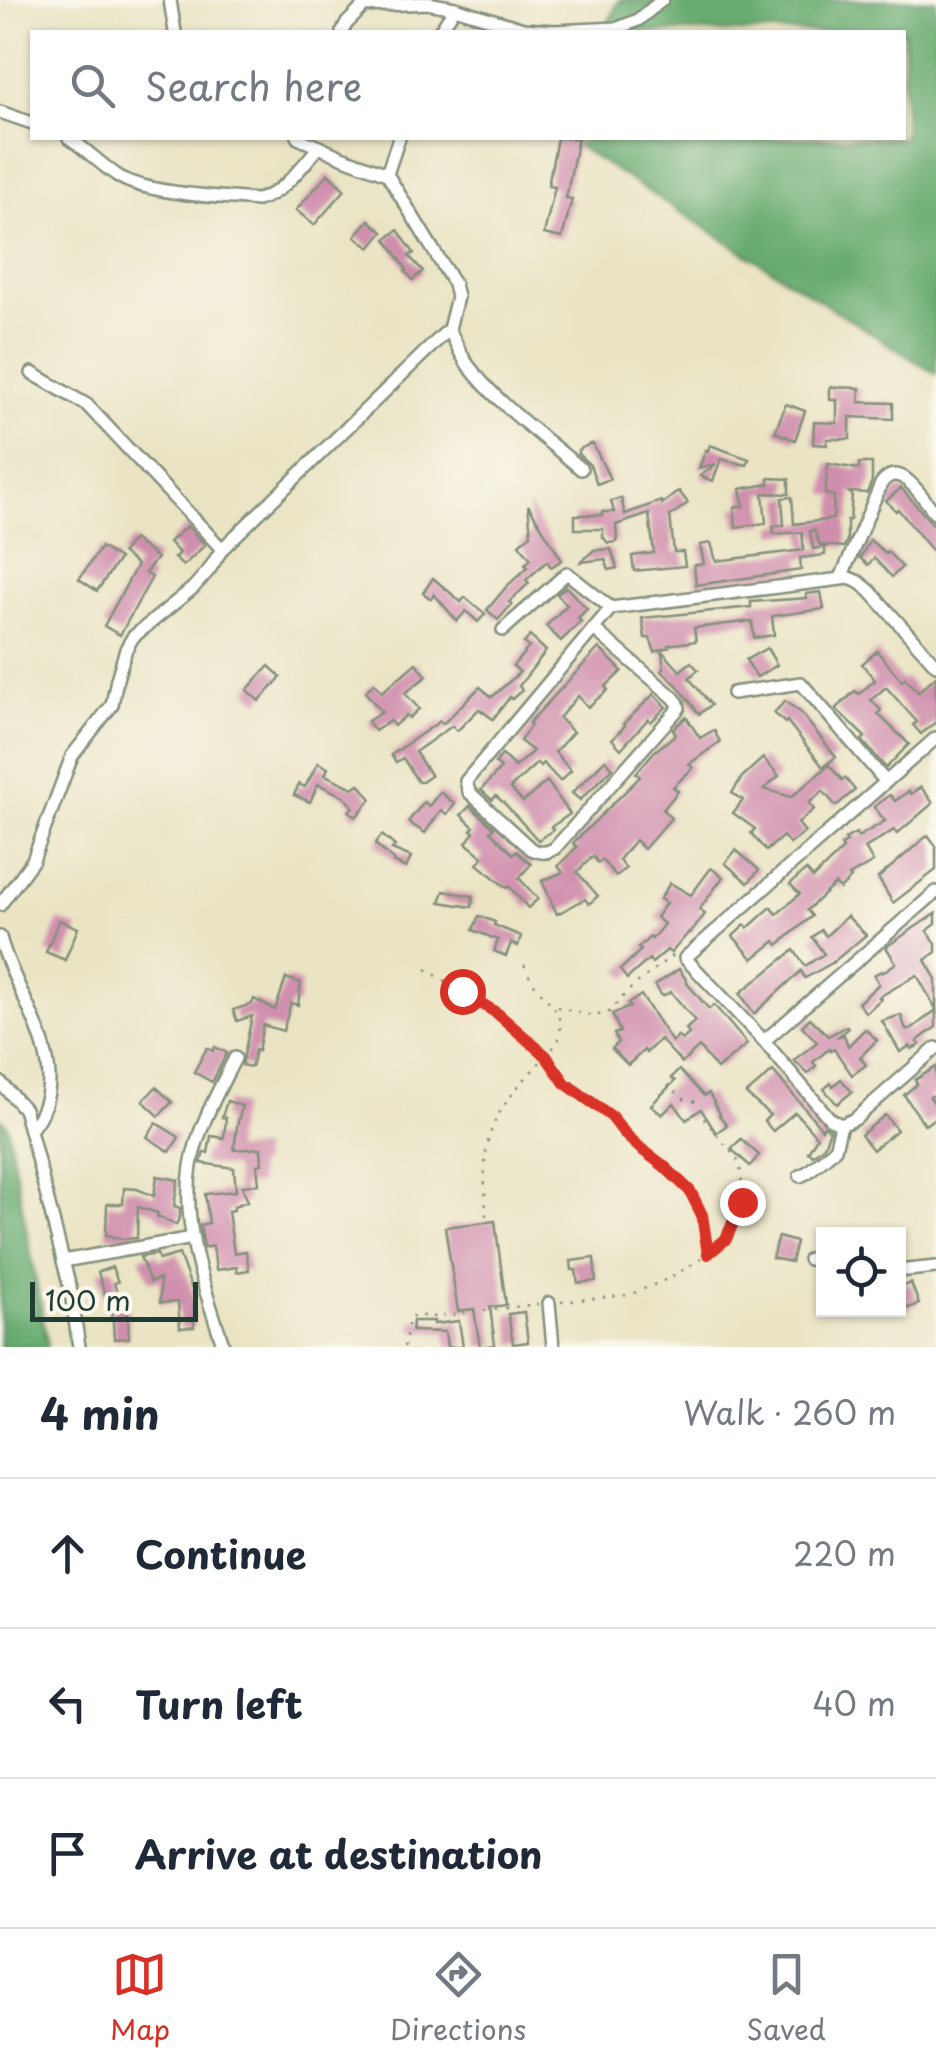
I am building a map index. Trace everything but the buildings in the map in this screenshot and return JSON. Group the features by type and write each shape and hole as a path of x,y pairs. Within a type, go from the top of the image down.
{"street":[{"path":"170,0 174,30"},
{"path":"348,0 364,6 426,3 523,29 588,30 628,25 662,0"},
{"path":"343,30 364,6"},
{"path":"440,30 455,8"},
{"path":"0,112 30,123"},
{"path":"0,905 33,860 72,756 112,705 121,664 133,637 193,588 222,549 449,329 458,297 388,174 308,141 278,190 257,200 136,184 120,178 72,140"},
{"path":"388,174 398,140"},
{"path":"449,329 474,373 581,469"},
{"path":"32,373 87,406 222,549"},
{"path":"841,578 880,484 887,476 901,475 936,514"},
{"path":"502,630 567,572 611,608"},
{"path":"594,629 673,697 679,708 555,848 539,852 469,792 466,781 611,608 841,578 859,582 870,591 936,665"},
{"path":"733,693 801,682 886,782"},
{"path":"841,1125 830,1119 764,1041 685,958 936,738"},
{"path":"764,1041 936,892"},
{"path":"0,938 47,1059 50,1080 46,1100 41,1118 30,1130"},
{"path":"841,1125 855,1119 936,1048"},
{"path":"224,1347 192,1238 190,1169 195,1148 235,1058"},
{"path":"0,1082 24,1109 71,1292 79,1347"},
{"path":"800,1176 836,1148 841,1125"},
{"path":"63,1261 192,1238"},
{"path":"810,1259 816,1260"},
{"path":"906,1270 936,1267"},
{"path":"548,1303 553,1347"}],"path":[{"path":"522,958 536,987 555,1006 593,1016 608,1013 674,954 685,958"},
{"path":"426,969 498,1014 546,1056 565,1083 612,1117 625,1134 690,1191 702,1215 708,1254"},
{"path":"486,1216 486,1153 492,1124 504,1104 558,1042 555,1006"},
{"path":"404,1347 409,1320 414,1315 436,1317 629,1296 670,1278 726,1239 742,1202 737,1159 694,1101 684,1100 668,1085"}],"green space":[{"path":"619,0 936,0 936,374 567,140 906,140 906,30 605,30"},
{"path":"0,1118 7,1125 48,1347 0,1347"}],"route":[{"path":"462,991 498,1014 546,1056 565,1083 612,1117 625,1134 690,1191 702,1215 708,1254 726,1239 742,1202"}]}
